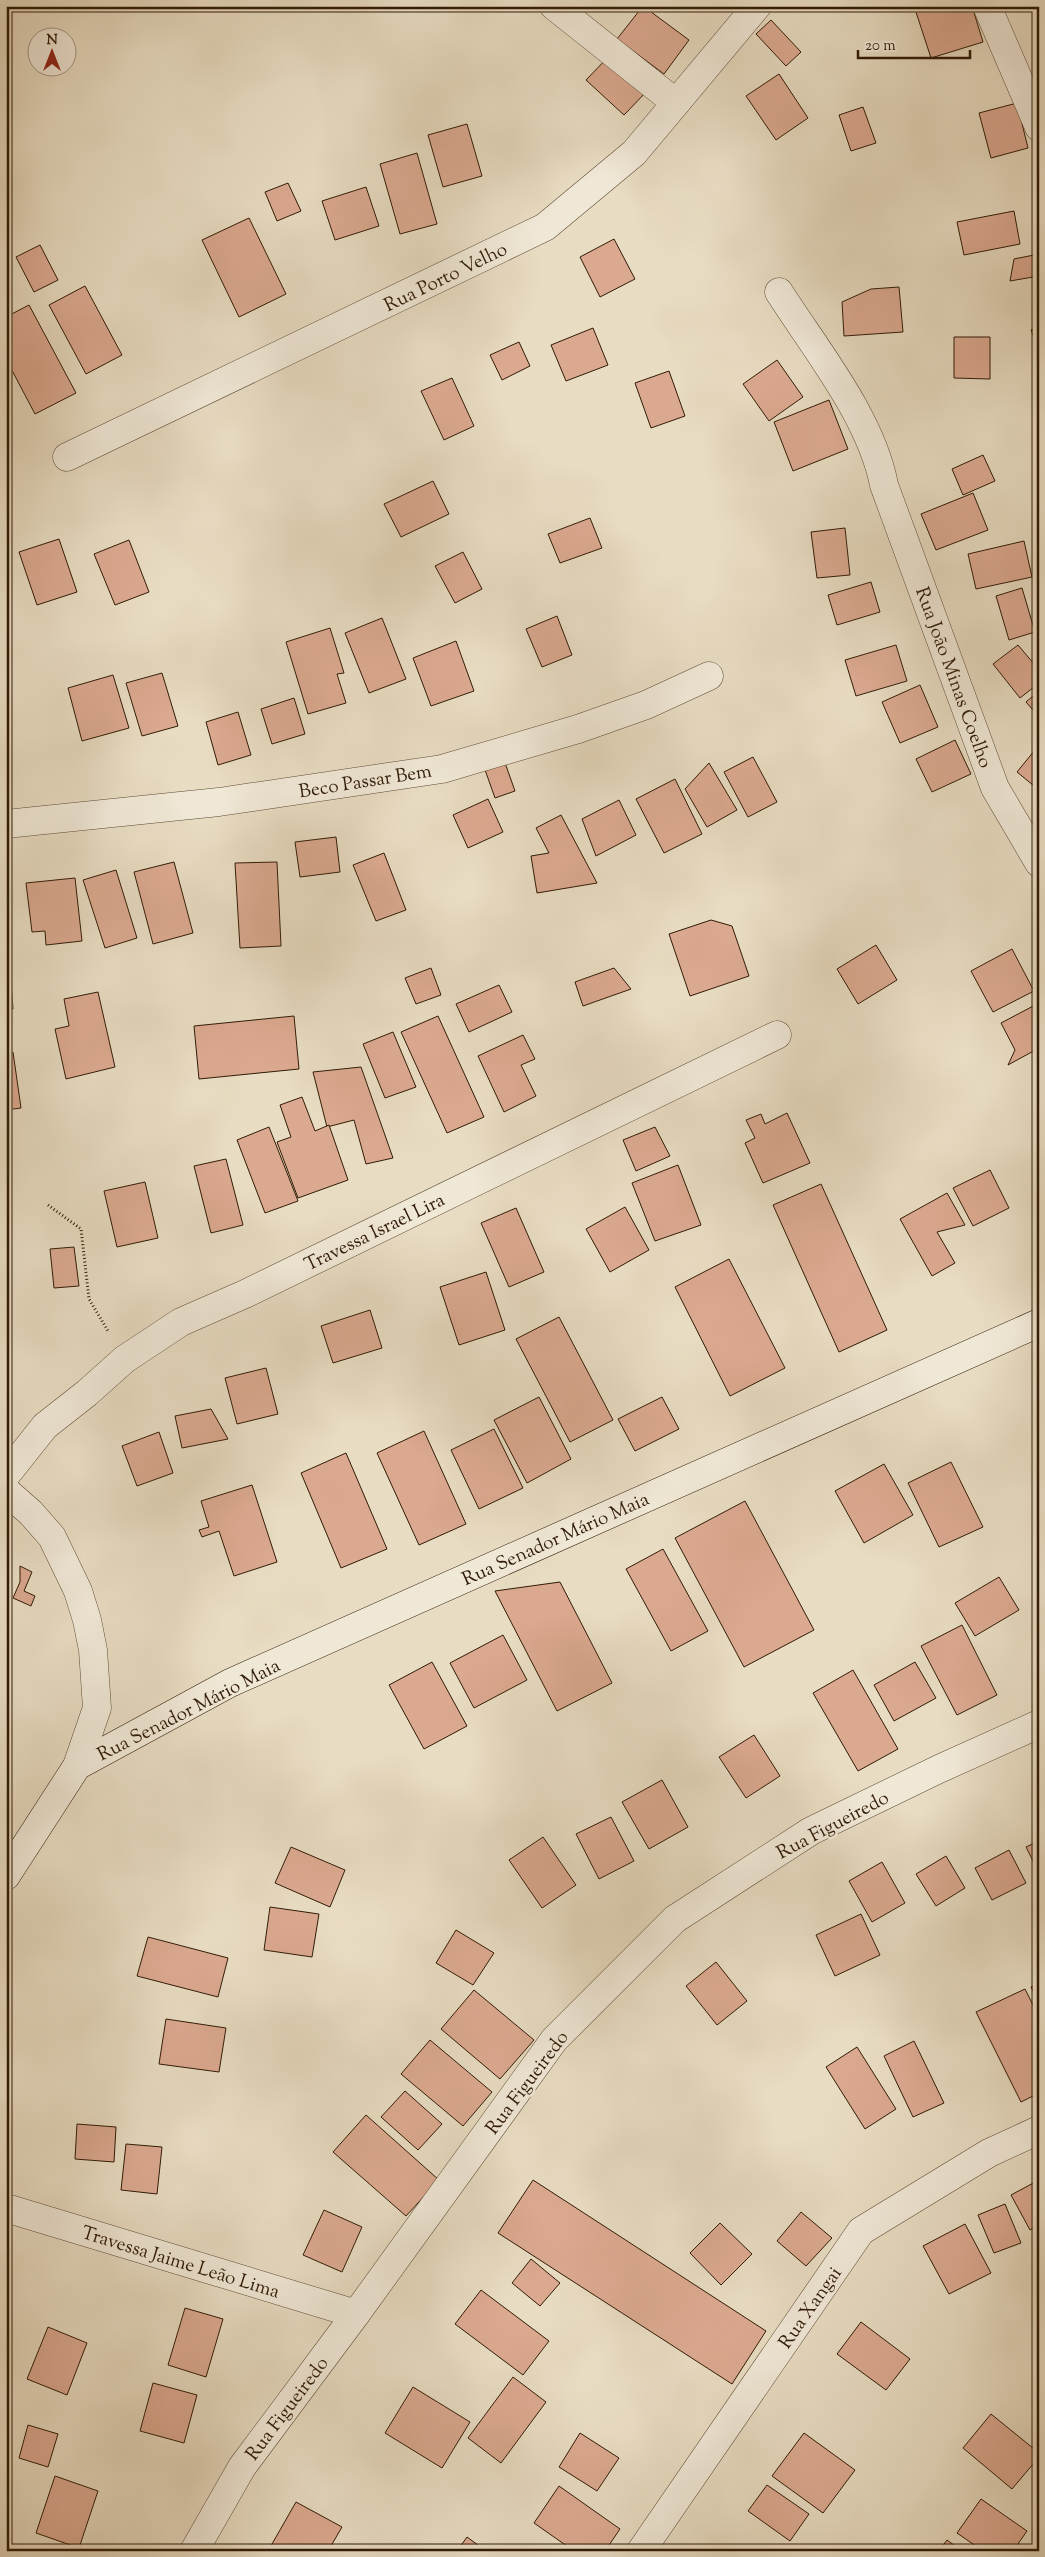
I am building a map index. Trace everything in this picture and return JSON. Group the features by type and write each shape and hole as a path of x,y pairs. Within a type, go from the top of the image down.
{"street":[{"path":"554,6 676,103"},
{"name":"Rua Porto Velho","path":"67,458 545,227 634,153 757,6"},
{"path":"987,6 1039,127"},
{"name":"Rua João Minas Coelho","path":"779,292 868,431 879,459 884,485 995,788 1039,863"},
{"name":"Beco Passar Bem","path":"6,824 219,802 442,769 578,729 646,705 709,676"},
{"name":"Travessa Israel Lira","path":"6,1475 45,1426 87,1393 125,1359 181,1322 245,1294 777,1035"},
{"name":"Rua Senador Mário Maia","path":"77,1766 230,1683 1039,1323"},
{"path":"6,1491 31,1512 52,1538 78,1591 87,1620 93,1650 97,1708 77,1766 6,1876"},
{"name":"Rua Figueiredo","path":"194,2551 242,2466 356,2314 554,2040 675,1919 811,1831 939,1769 1039,1724"},
{"name":"Rua Xangai","path":"641,2551 861,2231 989,2153 1039,2130"},
{"name":"Travessa Jaime Leão Lima","path":"6,2208 356,2314"}],"path":[{"path":"48,1205 81,1229 89,1299 125,1359"}],"building":[{"path":"643,6 689,40 664,74 617,39"},
{"path":"922,6 972,6 983,42 931,58 915,9"},
{"path":"771,20 801,52 786,66 756,34"},
{"path":"611,54 649,89 624,115 586,80"},
{"path":"779,74 808,118 776,140 746,96"},
{"path":"1017,103 1028,148 991,158 979,113"},
{"path":"863,107 876,143 851,151 839,115"},
{"path":"467,124 482,176 443,187 428,135"},
{"path":"417,153 437,224 400,234 380,164"},
{"path":"288,183 301,211 277,221 265,192"},
{"path":"366,187 379,226 335,240 322,201"},
{"path":"1014,211 1020,244 964,255 957,222"},
{"path":"249,218 286,294 239,317 202,240"},
{"path":"614,239 635,279 600,297 580,257"},
{"path":"40,245 58,280 34,292 16,257"},
{"path":"1039,254 1039,276 1010,281 1014,259"},
{"path":"85,286 122,355 86,374 49,305"},
{"path":"899,287 903,332 844,336 842,302 871,289"},
{"path":"29,305 76,393 35,414 6,359 6,317"},
{"path":"1039,327 1039,350 1031,330"},
{"path":"593,328 608,365 566,381 551,345"},
{"path":"954,337 990,337 990,379 954,378"},
{"path":"519,342 530,366 502,380 490,355"},
{"path":"777,360 803,397 769,421 743,384"},
{"path":"669,371 685,416 651,428 635,383"},
{"path":"452,378 474,426 444,440 421,391"},
{"path":"829,400 848,449 793,471 774,422"},
{"path":"983,455 995,481 963,495 952,469"},
{"path":"433,481 449,514 401,537 384,504"},
{"path":"973,493 988,530 936,550 921,514"},
{"path":"590,518 602,548 560,563 548,534"},
{"path":"845,528 850,575 817,578 811,532"},
{"path":"59,539 77,592 37,605 19,552"},
{"path":"129,540 149,592 115,605 94,554"},
{"path":"1024,541 1032,577 976,589 968,554"},
{"path":"463,552 482,589 455,603 435,566"},
{"path":"871,582 880,612 837,625 828,595"},
{"path":"1022,588 1035,632 1009,640 996,596"},
{"path":"557,616 572,655 542,667 526,629"},
{"path":"382,618 406,679 369,693 345,633"},
{"path":"330,628 344,673 337,674 346,703 308,714 286,642"},
{"path":"456,641 474,691 431,706 413,658"},
{"path":"896,645 907,681 856,696 845,660"},
{"path":"1018,645 1039,670 1039,683 1020,698 993,664"},
{"path":"162,673 178,726 142,736 126,683"},
{"path":"113,675 129,728 82,741 68,688"},
{"path":"920,685 938,727 900,743 882,702"},
{"path":"1039,691 1039,717 1026,702"},
{"path":"294,698 305,734 272,744 261,709"},
{"path":"238,712 251,755 218,765 206,722"},
{"path":"955,740 971,774 932,792 916,759"},
{"path":"1039,745 1039,790 1017,772"},
{"path":"753,757 777,802 748,817 724,772"},
{"path":"504,760 515,791 495,798 484,767"},
{"path":"709,763 737,810 707,827 685,789"},
{"path":"675,779 702,834 664,853 636,799"},
{"path":"488,799 503,832 468,848 453,815"},
{"path":"619,800 636,835 596,856 582,819"},
{"path":"561,815 597,883 537,893 531,856 549,853 536,828"},
{"path":"336,837 340,872 300,877 295,842"},
{"path":"384,853 406,910 376,921 353,865"},
{"path":"174,862 193,933 153,944 134,872"},
{"path":"277,862 281,946 240,948 235,863"},
{"path":"116,870 137,938 105,948 83,880"},
{"path":"75,878 82,941 46,945 45,931 32,932 26,883"},
{"path":"711,920 732,926 749,976 690,996 669,934"},
{"path":"876,945 897,980 858,1004 837,969"},
{"path":"1012,949 1034,991 993,1012 971,971"},
{"path":"431,968 441,995 416,1004 405,978"},
{"path":"614,968 631,989 583,1006 575,982"},
{"path":"10,969 13,1009 6,1010 6,970"},
{"path":"499,985 512,1012 469,1032 456,1004"},
{"path":"98,992 115,1067 66,1079 55,1029 69,1026 64,999"},
{"path":"1039,1003 1039,1048 1008,1065 1015,1050 1001,1023"},
{"path":"294,1016 299,1069 199,1079 194,1026"},
{"path":"438,1016 484,1117 447,1133 401,1032"},
{"path":"393,1032 416,1087 385,1098 363,1044"},
{"path":"523,1035 535,1059 521,1065 536,1096 504,1112 478,1056"},
{"path":"13,1052 21,1108 6,1110 6,1053"},
{"path":"361,1067 393,1158 366,1164 354,1120 327,1127 313,1072"},
{"path":"302,1097 315,1131 329,1125 348,1180 298,1198 277,1142 291,1137 280,1105"},
{"path":"787,1113 810,1163 763,1183 745,1143 755,1138 746,1120 761,1114 765,1124"},
{"path":"269,1127 298,1201 265,1213 237,1140"},
{"path":"655,1127 670,1156 636,1171 623,1140"},
{"path":"226,1159 243,1225 211,1233 194,1166"},
{"path":"678,1165 701,1225 655,1241 632,1183"},
{"path":"990,1170 1009,1208 973,1226 953,1188"},
{"path":"145,1182 158,1238 117,1247 104,1191"},
{"path":"821,1184 887,1330 839,1352 773,1205"},
{"path":"947,1193 965,1225 937,1232 955,1263 932,1276 900,1219"},
{"path":"625,1207 649,1250 610,1272 586,1229"},
{"path":"516,1208 544,1272 509,1287 481,1223"},
{"path":"74,1247 79,1286 54,1288 50,1249"},
{"path":"729,1259 785,1368 730,1396 675,1287"},
{"path":"486,1272 505,1330 459,1345 440,1287"},
{"path":"370,1310 382,1348 333,1363 321,1326"},
{"path":"559,1317 613,1420 570,1442 516,1339"},
{"path":"266,1368 278,1414 237,1424 225,1378"},
{"path":"539,1397 571,1459 527,1483 494,1420"},
{"path":"662,1397 679,1429 635,1451 618,1419"},
{"path":"211,1409 228,1439 182,1448 175,1416"},
{"path":"494,1429 523,1488 479,1509 451,1450"},
{"path":"424,1431 466,1524 419,1545 377,1453"},
{"path":"159,1432 173,1473 137,1486 122,1446"},
{"path":"346,1453 387,1549 341,1568 301,1473"},
{"path":"951,1462 983,1527 939,1547 908,1483"},
{"path":"884,1464 913,1515 864,1543 835,1491"},
{"path":"252,1485 277,1562 234,1576 219,1531 202,1537 199,1530 209,1527 201,1501"},
{"path":"745,1501 814,1630 744,1667 675,1538"},
{"path":"663,1549 708,1631 671,1651 626,1569"},
{"path":"20,1566 32,1572 24,1591 35,1596 31,1606 13,1598 20,1582"},
{"path":"999,1577 1019,1610 975,1636 955,1603"},
{"path":"560,1582 612,1683 557,1711 495,1591"},
{"path":"962,1625 997,1695 957,1715 921,1646"},
{"path":"503,1635 527,1680 474,1708 450,1663"},
{"path":"432,1662 467,1726 424,1749 389,1685"},
{"path":"915,1662 936,1698 894,1721 874,1685"},
{"path":"853,1670 898,1749 858,1771 813,1693"},
{"path":"754,1735 780,1776 746,1798 719,1757"},
{"path":"662,1780 688,1827 649,1849 622,1802"},
{"path":"611,1817 634,1861 599,1879 576,1834"},
{"path":"543,1837 576,1885 542,1908 509,1860"},
{"path":"1039,1841 1039,1873 1026,1847"},
{"path":"291,1847 345,1870 330,1907 275,1883"},
{"path":"1009,1850 1026,1883 992,1900 975,1868"},
{"path":"946,1856 965,1888 936,1906 916,1874"},
{"path":"882,1862 905,1903 872,1922 849,1881"},
{"path":"270,1907 319,1914 312,1957 264,1950"},
{"path":"861,1914 880,1955 835,1976 816,1935"},
{"path":"456,1930 494,1953 473,1985 436,1963"},
{"path":"148,1937 228,1958 218,1997 137,1976"},
{"path":"716,1962 747,2001 717,2025 686,1986"},
{"path":"1039,1983 1039,2002 1031,1987"},
{"path":"1025,1989 1039,2017 1039,2093 1021,2102 976,2012"},
{"path":"474,1990 534,2040 500,2079 441,2029"},
{"path":"166,2019 226,2028 219,2072 159,2064"},
{"path":"430,2040 492,2092 463,2126 401,2074"},
{"path":"914,2041 944,2103 913,2117 884,2056"},
{"path":"857,2047 896,2109 865,2129 826,2067"},
{"path":"405,2091 442,2124 418,2150 381,2117"},
{"path":"366,2115 439,2180 406,2216 333,2152"},
{"path":"77,2124 116,2127 114,2162 75,2159"},
{"path":"126,2144 162,2147 157,2194 121,2190"},
{"path":"533,2180 766,2331 732,2384 498,2233"},
{"path":"1039,2180 1039,2225 1030,2230 1011,2195"},
{"path":"1005,2204 1021,2243 994,2253 978,2215"},
{"path":"324,2210 362,2227 342,2272 303,2255"},
{"path":"801,2212 832,2238 806,2266 777,2241"},
{"path":"720,2223 752,2254 721,2285 690,2253"},
{"path":"965,2224 991,2273 949,2294 923,2246"},
{"path":"531,2259 560,2283 540,2306 512,2283"},
{"path":"481,2290 549,2341 523,2375 455,2324"},
{"path":"185,2308 223,2319 206,2377 168,2365"},
{"path":"861,2322 910,2359 886,2390 837,2354"},
{"path":"48,2327 87,2343 67,2395 27,2379"},
{"path":"513,2377 546,2402 501,2463 468,2438"},
{"path":"153,2383 197,2395 184,2443 140,2431"},
{"path":"413,2387 470,2422 442,2468 385,2433"},
{"path":"991,2414 1039,2453 1039,2457 1012,2489 963,2448"},
{"path":"28,2425 58,2434 48,2467 19,2458"},
{"path":"580,2433 619,2458 597,2491 559,2467"},
{"path":"804,2433 855,2470 823,2513 772,2476"},
{"path":"55,2476 98,2491 79,2548 36,2533"},
{"path":"767,2485 809,2514 790,2541 748,2511"},
{"path":"559,2486 620,2529 605,2551 574,2551 534,2523"},
{"path":"981,2499 1027,2531 1013,2551 983,2551 957,2533"},
{"path":"296,2502 342,2527 328,2551 268,2551"},
{"path":"467,2537 486,2551 457,2551"},
{"path":"947,2540 962,2551 939,2551"}]}
